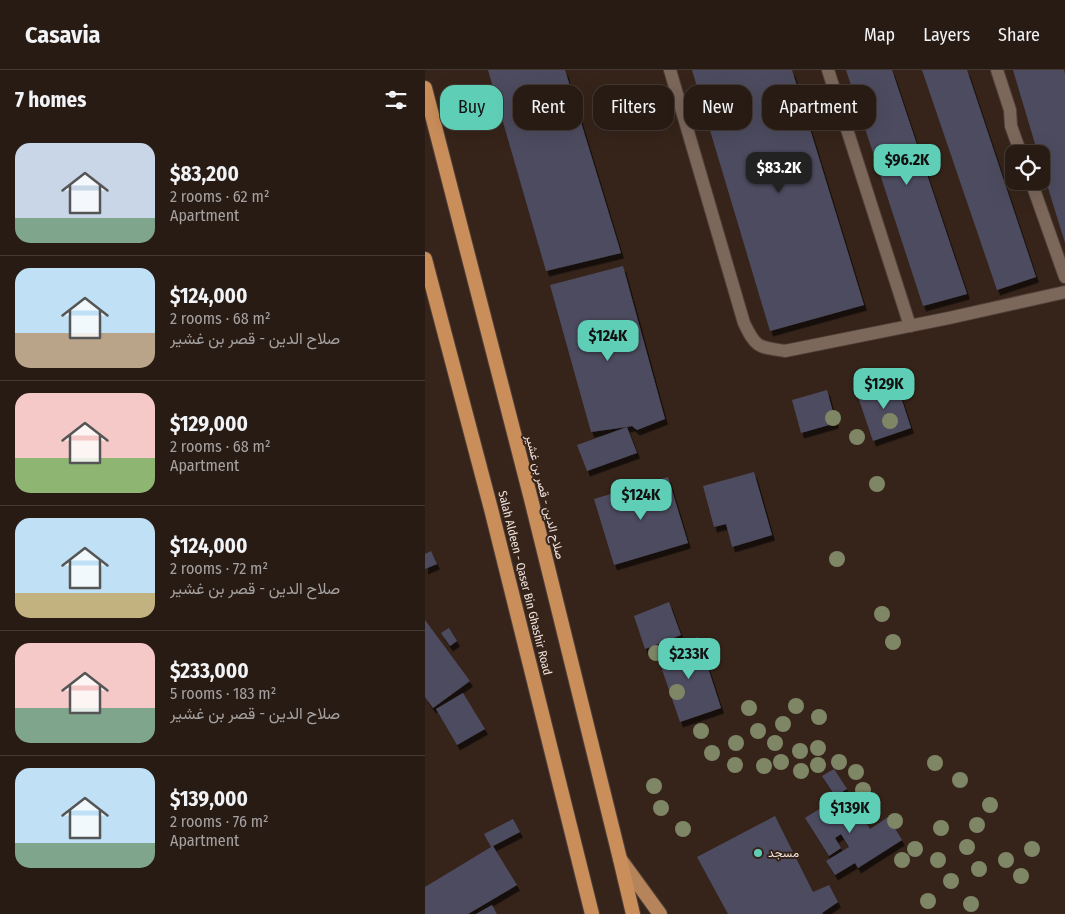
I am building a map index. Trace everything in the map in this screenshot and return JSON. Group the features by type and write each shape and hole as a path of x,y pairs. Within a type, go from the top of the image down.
{"highway":[{"name":"صلاح الدين - قصر بن غشير","path":"425,88 531,499 633,914"},
{"name":"Salah Aldeen - Qaser Bin Ghashir Road","path":"425,259 491,509 592,914"}],"main road":[{"path":"620,859 660,914"}],"lane":[{"path":"670,70 744,323 752,340 763,348 785,351 949,318 1065,292"},
{"path":"828,70 910,326"},
{"path":"997,70 1010,110 1011,126 1018,145"},
{"path":"1034,190 1065,277"}],"building":[{"path":"488,70 565,70 570,85 513,85 513,130 583,129 621,253 546,271 503,122 503,85 492,85"},
{"path":"692,70 792,70 797,85 762,85 762,130 810,130 864,305 770,331 710,130 752,130 752,85 696,85"},
{"path":"846,70 892,70 967,294 923,306 866,130 876,130 876,85 851,85"},
{"path":"922,70 967,70 1005,184 1005,190 1007,190 1036,277 997,290"},
{"path":"1013,70 1064,70 1065,243 1049,190 1050,145 1035,145"},
{"path":"623,266 665,419 637,430 632,426 591,432 550,285"},
{"path":"895,379 911,428 873,441 856,391"},
{"path":"827,390 836,423 801,433 792,400"},
{"path":"627,427 637,453 587,471 577,445"},
{"path":"754,472 772,535 732,547 726,524 714,527 703,486"},
{"path":"668,477 688,543 614,565 594,499"},
{"path":"431,551 437,564 425,569 425,554"},
{"path":"669,602 681,635 645,649 634,616"},
{"path":"425,620 470,681 433,708 425,697"},
{"path":"449,628 457,641 450,646 441,633"},
{"path":"698,637 721,708 680,722 656,652"},
{"path":"463,693 485,729 457,745 436,709"},
{"path":"834,769 847,789 835,796 822,776"},
{"path":"846,792 870,829 888,817 902,840 858,868 855,863 835,875 826,861 849,847 841,834 835,838 841,848 829,856 805,818"},
{"path":"775,816 813,892 829,885 838,902 823,914 728,914 697,857"},
{"path":"513,819 520,832 493,846 517,885 468,914 425,914 425,887 491,847 484,834"},
{"path":"492,905 497,914 476,914"}],"place":[{"name":"مسجد","path":"758,853"}]}
